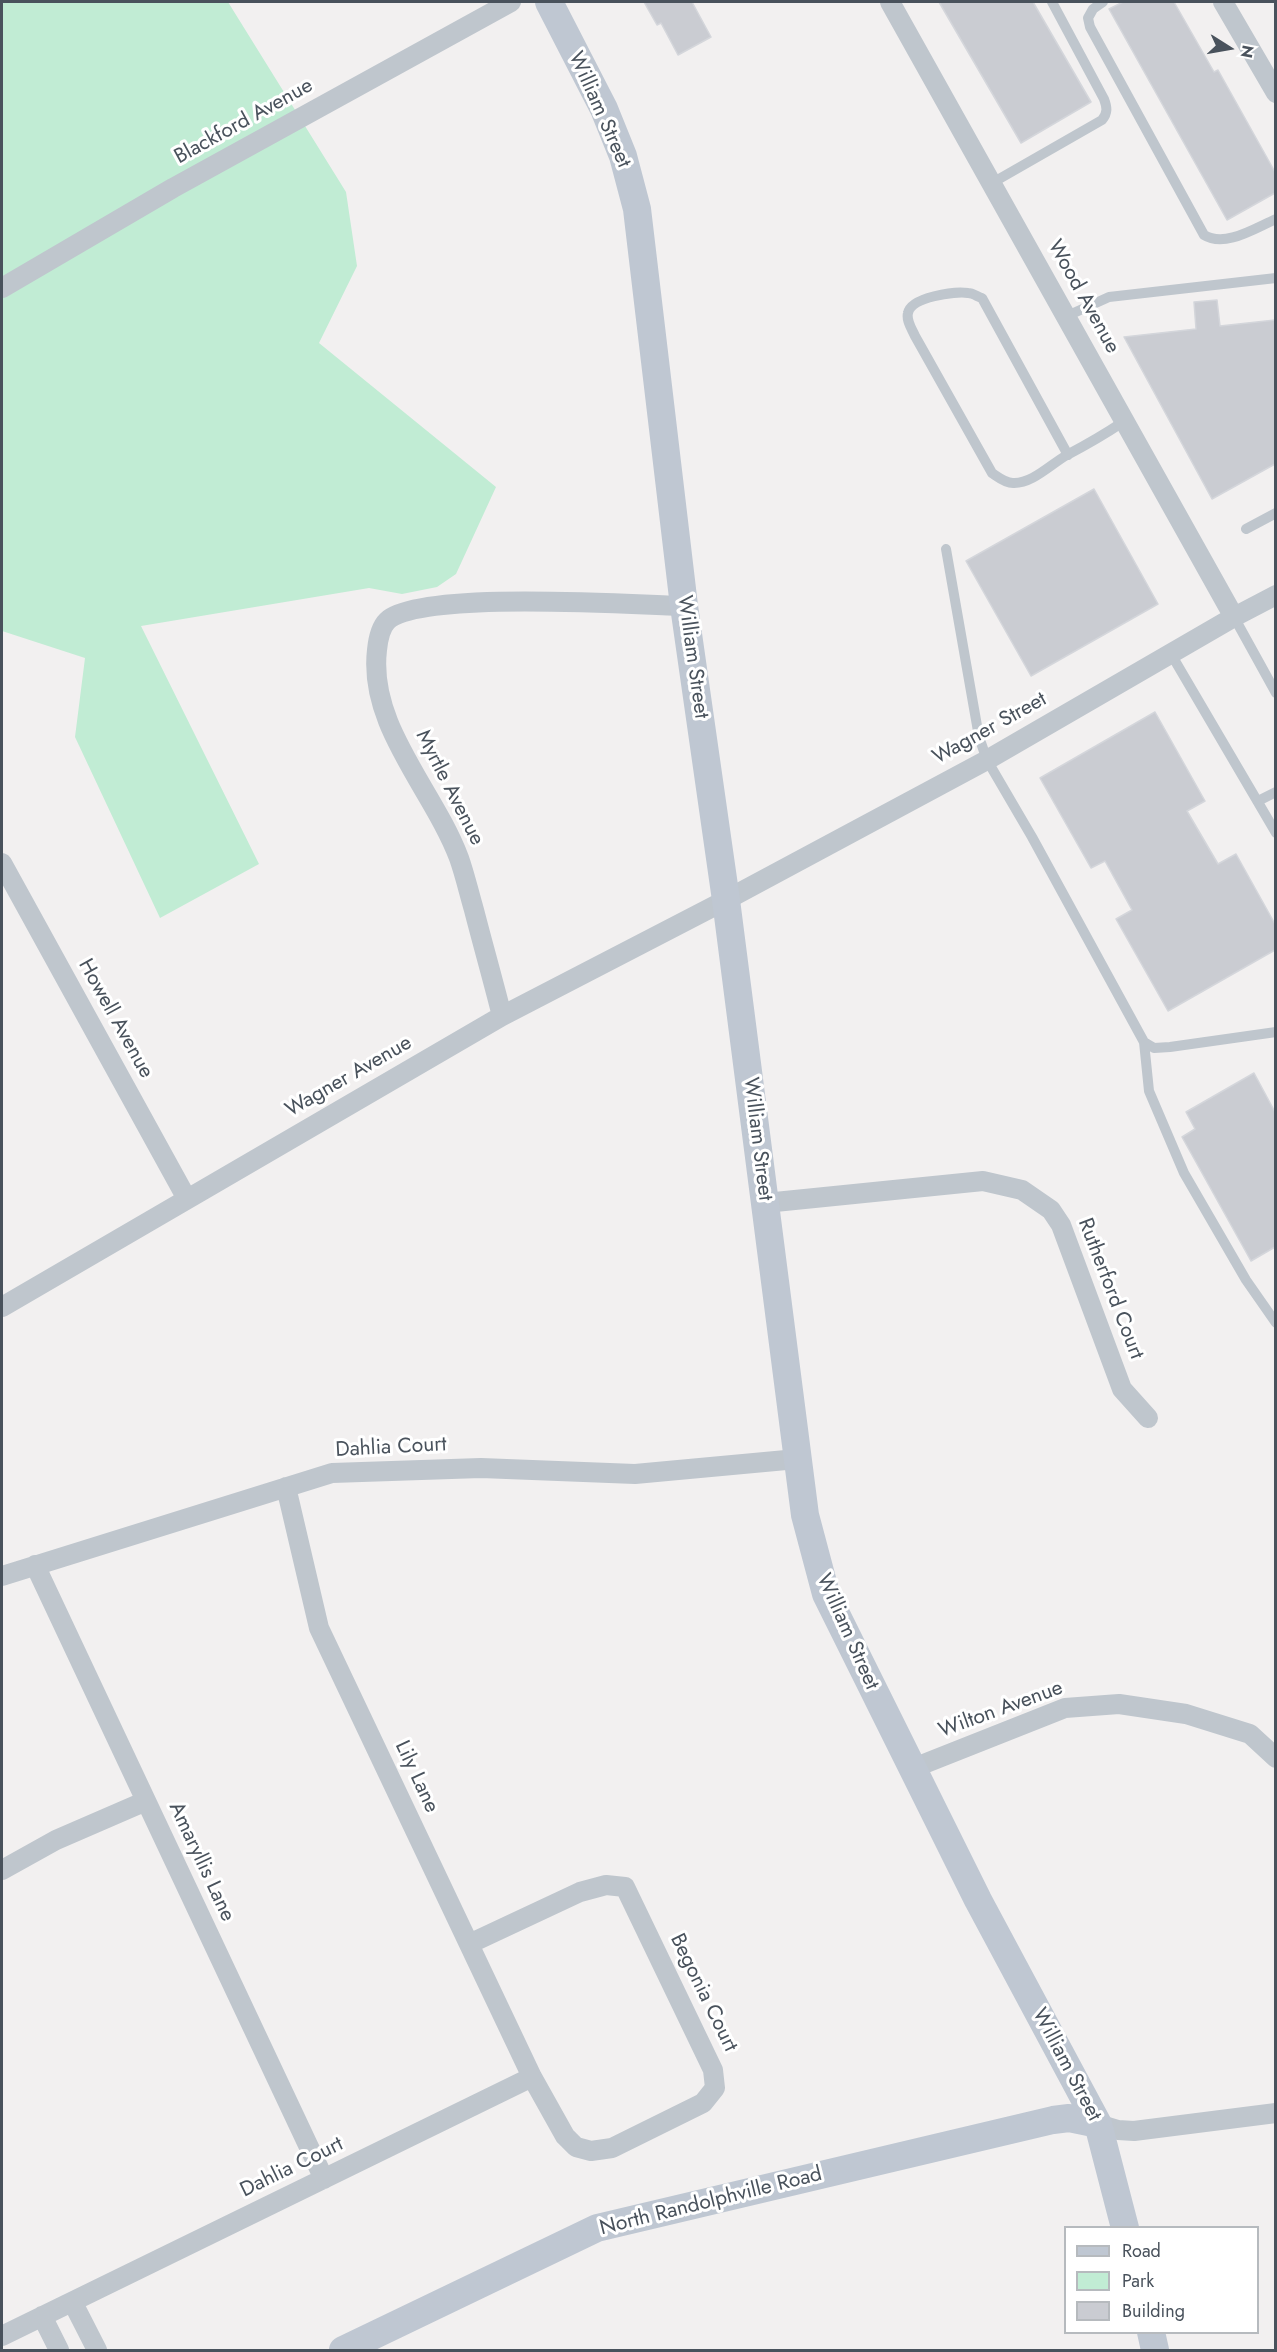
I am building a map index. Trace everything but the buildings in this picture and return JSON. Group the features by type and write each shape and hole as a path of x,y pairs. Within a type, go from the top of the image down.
{"main road":[{"name":"William Street","path":"549,2 604,109 623,156 637,209 684,606 726,900 804,1515 826,1594 978,1900 1098,2124 1124,2226"},
{"name":"North Randolphville Road","path":"343,2350 597,2228 1053,2120 1069,2118 1098,2124"},
{"path":"1151,2334 1155,2350"}],"street":[{"name":"Blackford Avenue","path":"2,288 173,188 511,2"},
{"name":"Wood Avenue","path":"890,2 1234,617"},
{"path":"1222,2 1273,81"},
{"name":"Wagner Street","path":"726,900 987,760 1275,595"},
{"name":"Myrtle Avenue","path":"502,1016 460,860 446,825 382,710 376,687 375,666 381,630 388,620 424,607 474,602 523,601 684,606"},
{"name":"Howell Avenue","path":"2,863 187,1199"},
{"name":"Wagner Avenue","path":"2,1307 502,1016 726,900"},
{"name":"Rutherford Court","path":"765,1203 983,1181 1022,1190 1051,1210 1061,1225 1122,1389 1148,1418"},
{"name":"Dahlia Court","path":"2,1576 332,1473 481,1468 635,1474 796,1459"},
{"name":"Lily Lane","path":"286,1487 319,1628 532,2077"},
{"name":"Amaryllis Lane","path":"35,1565 324,2179"},
{"name":"Wilton Avenue","path":"911,1769 1065,1708 1119,1704 1186,1714 1250,1734 1272,1748"},
{"path":"2,1870 56,1840 146,1802"},
{"name":"Begonia Court","path":"469,1944 580,1892 606,1885 625,1887 713,2070 715,2088 703,2103 612,2148 591,2151 576,2147 565,2136 532,2077"},
{"name":"Dahlia Court","path":"2,2336 532,2077"},
{"path":"1098,2124 1118,2130 1134,2131 1275,2114"},
{"path":"73,2303 97,2350"},
{"path":"42,2316 59,2350"}],"lane":[{"path":"992,183 1106,116 1107,109 1104,99 1052,2"},
{"path":"1103,2 1093,9 1088,18 1090,27 1204,235 1212,240 1226,238 1242,234 1275,219"},
{"path":"1067,316 1109,297 1275,278"},
{"path":"1068,455 982,298 969,293 929,297 912,306 908,312 908,321 992,473 1011,483 1021,482 1081,450 1123,422"},
{"path":"1246,529 1275,513"},
{"path":"946,549 979,737 987,760 1032,837 1144,1042 1149,1091 1184,1173 1246,1280 1275,1323"},
{"path":"1234,617 1275,693"},
{"path":"1171,654 1275,833"},
{"path":"1258,801 1275,792"},
{"path":"1144,1042 1154,1048 1170,1047 1275,1032"}],"green space":[{"path":"2,2 228,2 346,192 357,266 319,343 496,487 456,574 437,587 402,594 369,588 141,626 259,864 160,918 75,737 85,658 2,631"}]}
